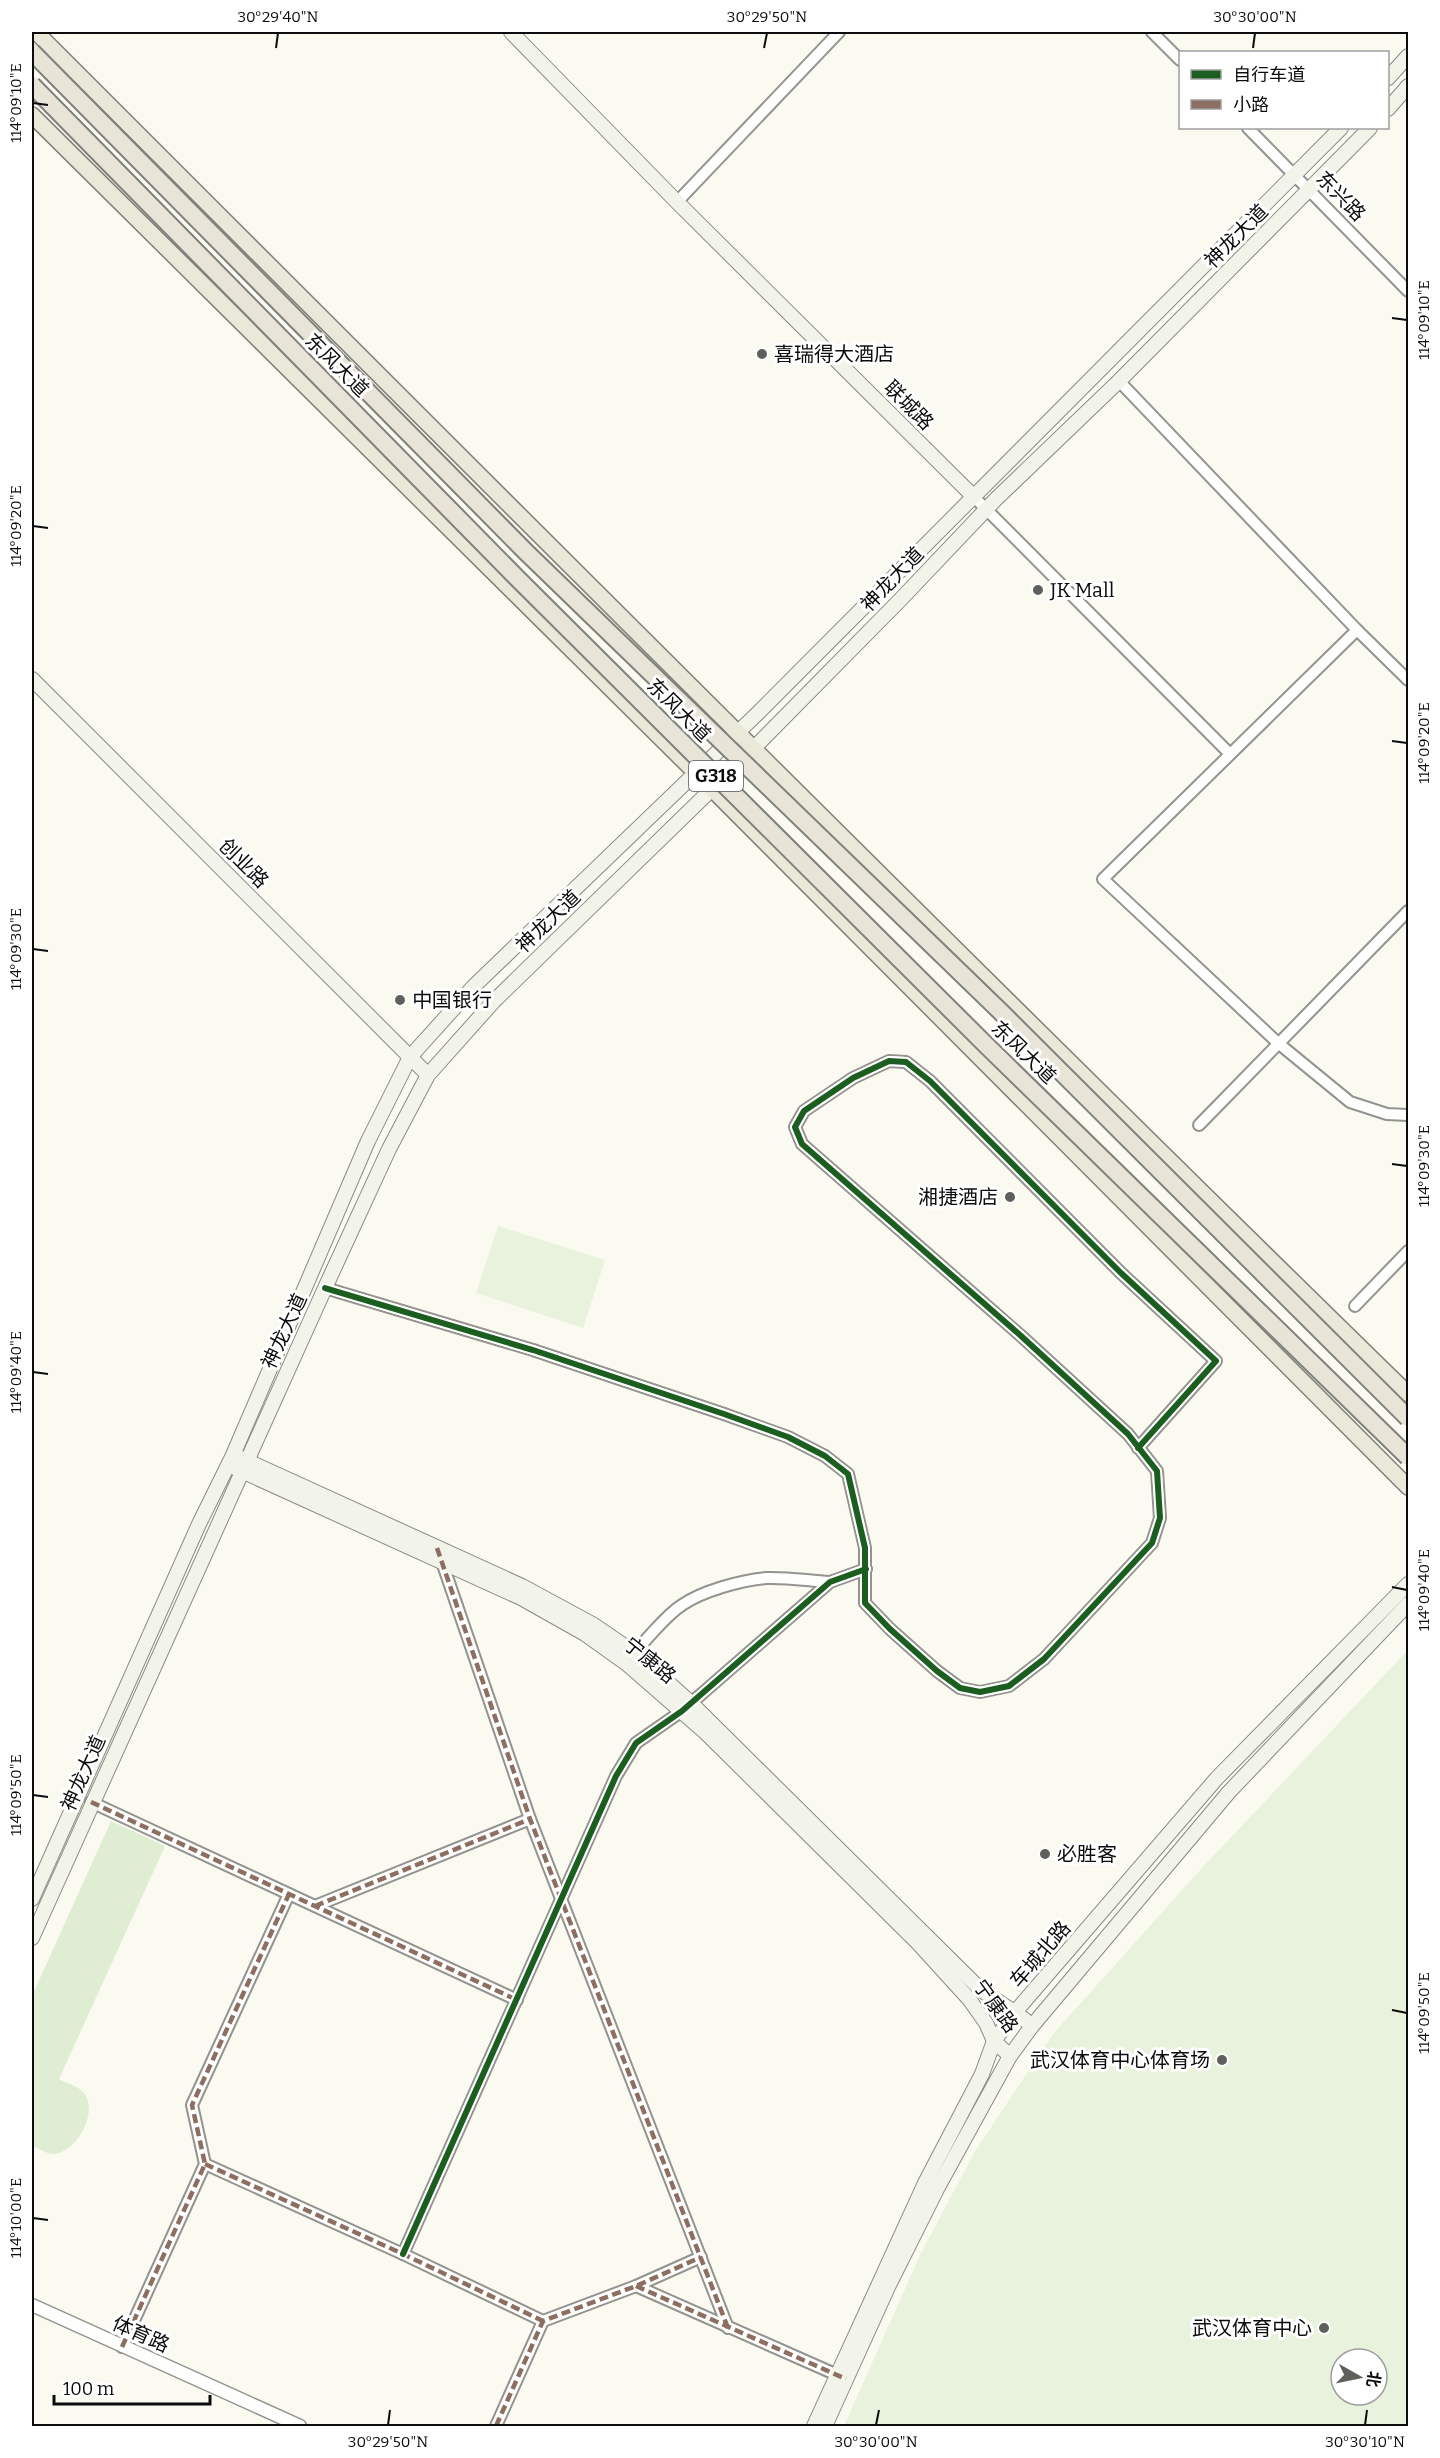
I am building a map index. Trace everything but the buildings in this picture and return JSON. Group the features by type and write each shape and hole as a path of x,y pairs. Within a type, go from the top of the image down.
{"highway":[{"name":"东风大道","path":"32,52 527,553 1001,1012 1408,1418"},
{"name":"东风大道","path":"32,85 542,603 979,1038 1408,1457"}],"main road":[{"path":"36,32 1059,1053 1408,1394"},
{"name":"联城路","path":"511,32 677,202 974,497"},
{"path":"1389,77 1408,56"},
{"path":"1389,108 1408,86"},
{"path":"32,116 711,788 1408,1487"},
{"name":"神龙大道","path":"32,1899 199,1524 231,1460 368,1141 410,1057 474,986 696,774 1340,129"},
{"name":"神龙大道","path":"32,1938 325,1288 389,1149 428,1075 494,1001 753,749 986,509 1119,381 1369,129"},
{"name":"创业路","path":"32,679 428,1075"},
{"name":"宁康路","path":"231,1460 439,1554 631,1659 686,1707 918,1943 979,2011 994,2041 1010,2056"},
{"name":"车城北路","path":"825,2427 841,2377 925,2183 982,2074 994,2041 1016,2012 1217,1778 1408,1584"},
{"name":"车城北路","path":"814,2427 888,2288 937,2189 1010,2056 1032,2026 1229,1792 1408,1604"},
{"path":"686,1707 964,1974 999,2005 1016,2012 1032,2026"}],"street":[{"path":"677,202 839,32"},
{"path":"1152,32 1179,59"},
{"name":"东兴路","path":"1249,129 1408,291"},
{"path":"1119,381 1357,630 1408,680"},
{"name":"联城路","path":"974,497 1230,753"},
{"path":"1357,630 1103,879 1278,1043 1350,1102 1388,1114 1408,1115"},
{"path":"1199,1125 1408,911"},
{"path":"325,1288 533,1350 724,1414 788,1437 825,1456 848,1474 865,1548 865,1603 937,1671 960,1688 981,1692 1009,1686 1044,1659 1152,1544 1160,1518 1157,1472 1138,1448 1128,1434 1020,1335 802,1144 795,1126 804,1111 853,1078 889,1061 906,1062 930,1081 1122,1273 1216,1361 1138,1448"},
{"path":"1355,1306 1408,1251"},
{"path":"439,1554 530,1819 728,2328"},
{"path":"403,2254 616,1776 636,1743 686,1707 831,1582 866,1569"},
{"path":"631,1659 681,1605 701,1595 727,1586 763,1578 800,1578 831,1582"},
{"path":"92,1802 517,2000"},
{"path":"315,1906 530,1819"},
{"path":"122,2347 205,2164 192,2105 289,1894"},
{"path":"205,2164 543,2321"},
{"path":"496,2427 543,2321 636,2286 700,2257"},
{"path":"636,2286 841,2377"},
{"name":"体育路","path":"32,2306 300,2427"}],"green space":[{"path":"498,1226 605,1260 583,1328 476,1293"},
{"name":"武汉体育中心体育场","path":"1408,1650 1408,2426 844,2426 921,2253 974,2153 1053,2034 1201,1869"},
{"path":"111,1821 165,1846 59,2079 83,2092 88,2100 87,2119 78,2139 62,2152 51,2154 32,2146 32,1996"}],"marked path":[{"path":"437,1548 530,1819 728,2328"},
{"path":"91,1802 517,2000"},
{"path":"315,1906 530,1819"},
{"path":"122,2347 205,2164 192,2105 289,1894"},
{"path":"205,2164 543,2321"},
{"path":"496,2426 543,2321 636,2286 701,2257"},
{"path":"636,2286 846,2379"}],"cycle path":[{"path":"325,1288 533,1350 724,1414 788,1437 825,1456 848,1474 865,1548 865,1603 890,1629 937,1671 960,1688 980,1692 1009,1686 1044,1659 1152,1543 1160,1518 1157,1471 1128,1434 1020,1335 802,1144 795,1127 804,1111 853,1078 889,1061 906,1062 930,1081 1121,1273 1216,1361 1138,1448"},
{"path":"403,2254 616,1776 636,1743 682,1711 830,1582 866,1569"}],"place":[{"name":"喜瑞得大酒店","path":"762,354"},
{"name":"JK Mall","path":"1038,590"},
{"name":"中国银行","path":"400,1000"},
{"name":"湘捷酒店","path":"1010,1197"},
{"name":"必胜客","path":"1045,1854"},
{"name":"武汉体育中心体育场","path":"1222,2060"},
{"name":"武汉体育中心","path":"1324,2328"}]}
